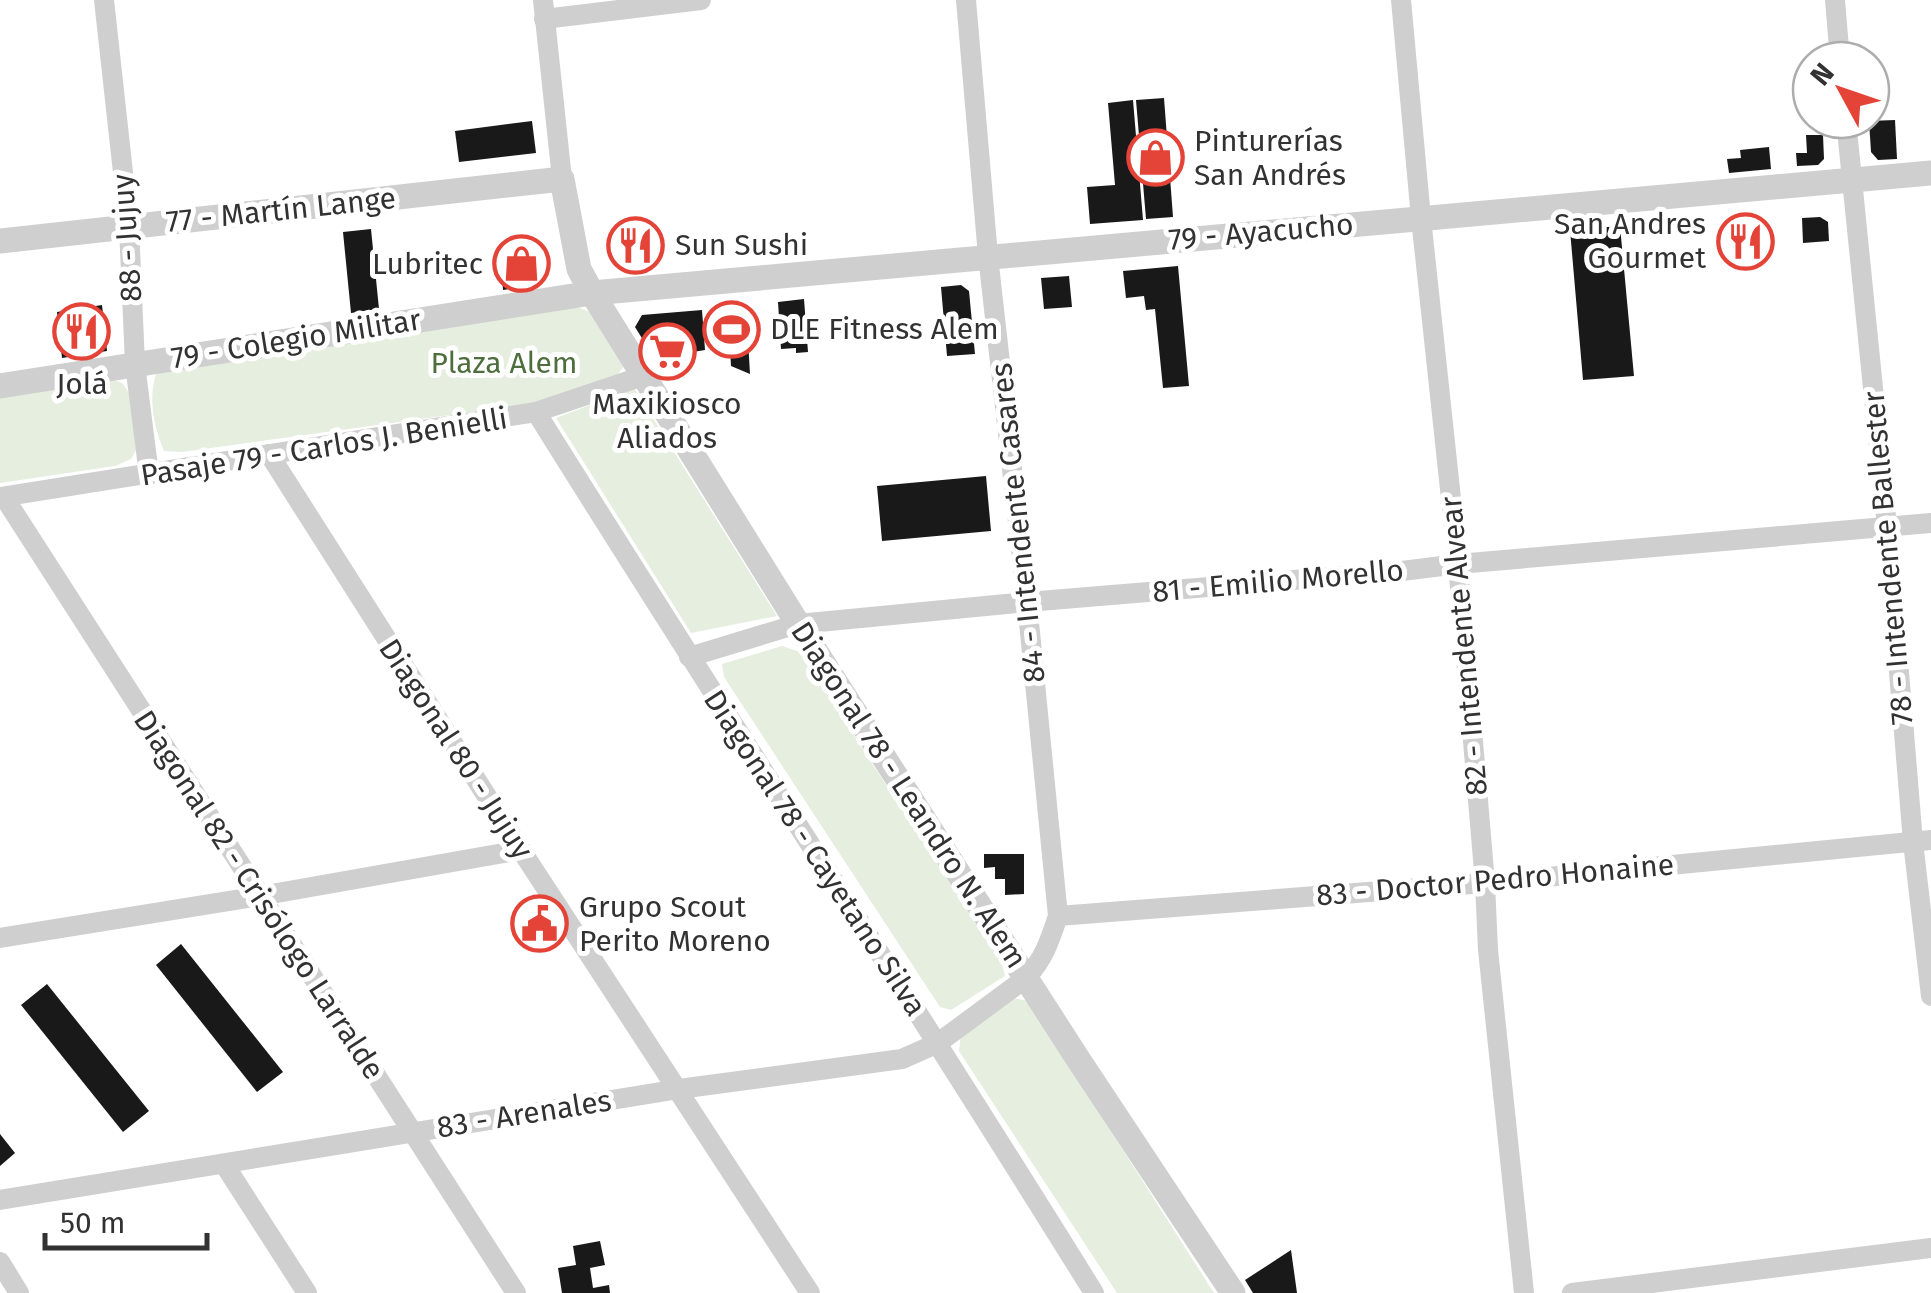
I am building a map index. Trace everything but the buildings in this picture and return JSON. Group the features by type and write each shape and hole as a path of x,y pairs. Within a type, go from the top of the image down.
{"street":[{"name":"88 - Jujuy","path":"104,0 129,227 135,364 149,475"},
{"path":"562,179 544,9 701,0"},
{"name":"84 - Intendente Casares","path":"966,0 988,256 1058,916 1048,947 1026,978"},
{"name":"82 - Intendente Alvear","path":"1402,0 1458,564 1488,950 1524,1293"},
{"path":"1835,0 1838,40"},
{"name":"78 - Intendente Ballester","path":"1848,140 1922,841 1931,996"},
{"name":"79 - Ayacucho","path":"592,293 1931,172"},
{"name":"77 - Martín Lange","path":"0,240 562,179"},
{"name":"Diagonal 78 - Leandro N. Alem","path":"562,179 579,269 592,293 798,624 1233,1293"},
{"name":"79 - Colegio Militar","path":"0,386 592,293"},
{"name":"Pasaje 79 - Carlos J. Benielli","path":"2,497 536,412 643,376"},
{"name":"Diagonal 78 - Cayetano Silva","path":"536,412 1094,1293"},
{"name":"Diagonal 80 - Jujuy","path":"269,454 520,850 810,1293"},
{"name":"Diagonal 82 - Crisólogo Larralde","path":"2,497 516,1293"},
{"name":"81 - Emilio Morello","path":"689,657 798,624 1931,523"},
{"name":"83 - Doctor Pedro Honaine","path":"1058,916 1485,883 1922,841"},
{"path":"0,938 520,850"},
{"name":"83 - Arenales","path":"0,1200 679,1090 902,1059 938,1042 1026,978"},
{"path":"224,1164 307,1293"},
{"path":"1572,1293 1931,1248"},
{"path":"0,1262 20,1293"}],"green space":[{"name":"Plaza Alem","path":"577,307 590,312 624,366 618,374 556,397 182,452 164,451 157,433 152,403 156,374"},
{"path":"110,378 122,383 130,394 136,450 131,459 115,466 0,483 0,395"},
{"name":"Plaza Alem","path":"634,388 777,616 691,633 556,418"},
{"path":"782,646 800,652 1002,964 1005,976 951,1010 940,1007 724,677 722,664"},
{"path":"1013,998 1028,1001 1214,1293 1117,1293 959,1051 961,1034"}],"place":[{"name":"Pinturerías San Andrés","path":"1155,158"},
{"name":"San Andres Gourmet","path":"1745,241"},
{"name":"Sun Sushi","path":"636,245"},
{"name":"Lubritec","path":"522,264"},
{"name":"DLE Fitness Alem","path":"731,329"},
{"name":"Jolá","path":"82,331"},
{"name":"Maxikiosco Aliados","path":"667,352"},
{"name":"Grupo Scout Perito Moreno","path":"540,924"}]}
